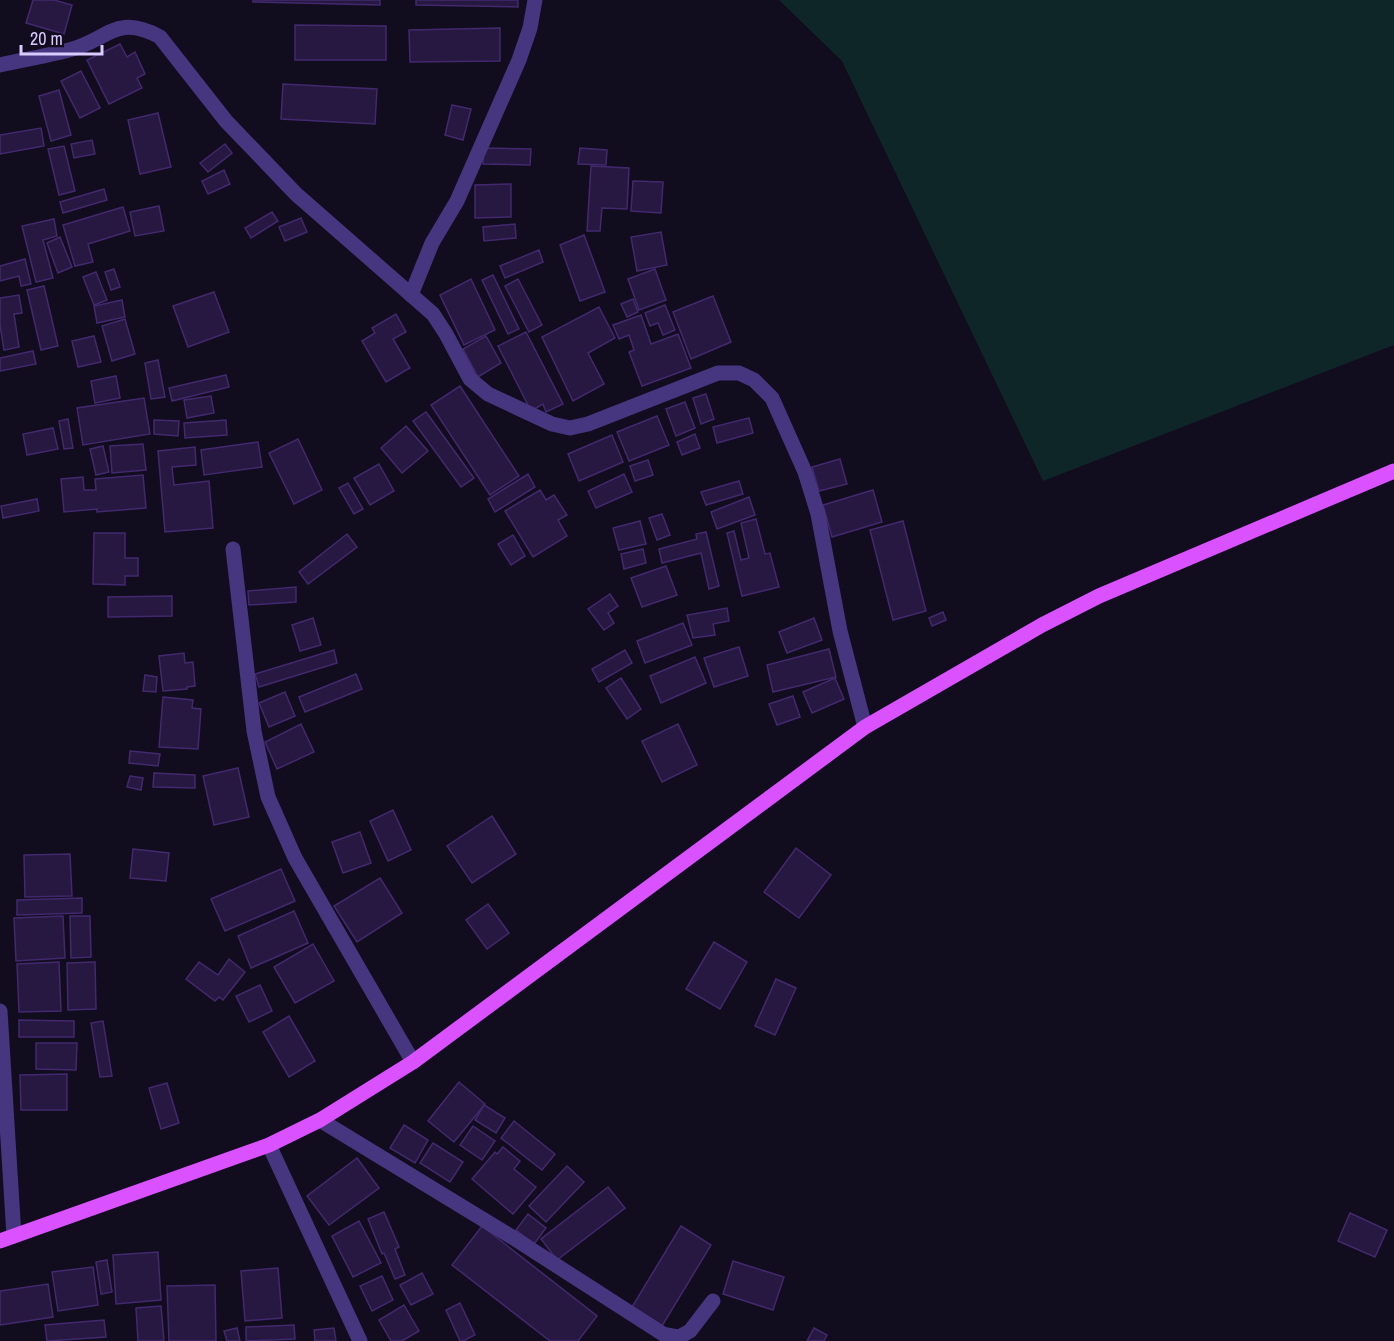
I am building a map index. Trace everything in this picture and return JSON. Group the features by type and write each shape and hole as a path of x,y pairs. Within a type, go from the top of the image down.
{"main road":[{"path":"7,1239 269,1145 320,1120 413,1062 865,727 1042,625 1099,596 1394,471"}],"street":[{"path":"411,295 432,243 457,201 516,69 530,28 535,0"},
{"path":"0,65 72,50 116,28 126,26 145,28 160,37 226,121 296,194 433,314 470,379 488,394 552,424 570,428 588,424 718,373 739,373 754,380 772,398 806,472 818,514 840,631 865,727"},
{"path":"233,549 254,731 268,797 295,858 413,1062"},
{"path":"0,1011 7,1239"},
{"path":"320,1120 663,1334 679,1336 690,1331 713,1301"},
{"path":"269,1145 360,1341"}],"green space":[{"path":"779,0 1394,0 1394,345 1043,481 842,61"}],"building":[{"path":"33,0 54,0 72,5 64,34 26,23"},
{"path":"253,0 380,0 380,5 253,2"},
{"path":"416,0 518,0 518,7 416,5"},
{"path":"295,25 386,26 386,60 295,60"},
{"path":"500,28 500,61 410,62 409,30"},
{"path":"120,44 127,57 135,52 145,74 137,78 142,88 109,104 87,60"},
{"path":"81,71 100,108 80,118 61,81"},
{"path":"283,84 377,89 375,124 281,119"},
{"path":"59,90 71,135 51,141 39,96"},
{"path":"452,105 471,109 463,140 445,135"},
{"path":"158,113 171,167 140,174 128,120"},
{"path":"41,128 44,146 0,154 0,135"},
{"path":"92,140 95,154 74,158 71,144"},
{"path":"225,144 232,153 208,172 200,163"},
{"path":"64,146 75,191 59,195 48,149"},
{"path":"483,148 531,149 530,165 483,164"},
{"path":"580,148 607,150 606,165 578,164"},
{"path":"591,166 629,168 627,209 602,208 600,231 587,231"},
{"path":"224,170 230,184 208,194 202,181"},
{"path":"633,181 663,182 661,213 631,211"},
{"path":"511,184 511,217 475,218 475,185"},
{"path":"104,189 107,200 63,213 60,202"},
{"path":"159,206 164,231 135,236 130,212"},
{"path":"123,207 130,231 88,244 93,262 75,266 63,225"},
{"path":"272,212 278,221 251,238 245,228"},
{"path":"301,218 307,232 285,241 279,227"},
{"path":"54,219 57,236 43,240 53,278 36,282 22,226"},
{"path":"515,224 516,238 484,241 483,227"},
{"path":"661,232 667,265 637,271 631,237"},
{"path":"584,235 605,292 580,301 560,245"},
{"path":"60,237 72,267 58,273 47,243"},
{"path":"539,250 543,262 505,278 500,266"},
{"path":"25,259 31,284 21,286 19,276 0,281 0,266"},
{"path":"114,269 120,287 111,290 105,272"},
{"path":"655,269 666,300 639,310 628,279"},
{"path":"96,272 107,300 94,305 83,277"},
{"path":"493,275 519,329 508,334 482,280"},
{"path":"471,279 495,330 464,345 440,295"},
{"path":"518,279 542,325 529,332 505,286"},
{"path":"44,286 58,346 41,350 27,290"},
{"path":"214,292 229,332 188,347 173,306"},
{"path":"19,295 22,313 14,314 19,347 4,350 0,325 0,298"},
{"path":"713,296 731,342 691,359 673,312"},
{"path":"633,299 638,312 627,317 621,304"},
{"path":"122,300 125,317 97,323 94,306"},
{"path":"665,305 675,330 663,335 658,323 650,326 645,313"},
{"path":"599,307 615,338 588,353 604,384 573,401 542,337"},
{"path":"396,314 406,332 393,339 410,368 386,382 362,341 375,333 372,328"},
{"path":"641,315 651,344 678,334 691,368 642,386 629,352 634,350 629,335 619,339 613,325"},
{"path":"125,319 135,354 112,361 102,326"},
{"path":"526,332 563,404 546,412 543,404 531,411 498,346"},
{"path":"94,336 101,362 78,367 72,341"},
{"path":"486,336 501,363 478,377 463,349"},
{"path":"33,351 36,364 0,371 0,358"},
{"path":"158,360 165,397 151,399 145,363"},
{"path":"226,375 229,387 172,401 169,388"},
{"path":"116,376 120,398 95,403 91,381"},
{"path":"460,386 519,476 490,495 431,405"},
{"path":"706,394 714,419 701,424 693,398"},
{"path":"211,396 214,413 187,418 184,400"},
{"path":"144,398 150,434 83,445 77,408"},
{"path":"685,402 695,428 676,436 666,409"},
{"path":"426,412 474,478 461,487 413,421"},
{"path":"657,416 669,445 629,461 617,432"},
{"path":"749,418 753,433 717,443 713,427"},
{"path":"68,419 73,448 64,449 59,421"},
{"path":"154,420 179,421 178,436 154,434"},
{"path":"226,420 227,435 185,438 184,423"},
{"path":"406,426 428,451 402,473 381,448"},
{"path":"53,428 58,449 27,455 23,434"},
{"path":"695,434 700,448 682,455 677,442"},
{"path":"612,435 623,462 579,481 568,454"},
{"path":"298,439 322,490 294,504 269,453"},
{"path":"258,442 262,467 204,475 201,450"},
{"path":"143,444 146,470 112,473 110,446"},
{"path":"103,446 109,472 96,475 90,449"},
{"path":"195,447 196,465 172,467 174,485 209,481 213,528 165,532 158,451"},
{"path":"840,459 847,484 819,491 812,467"},
{"path":"648,460 653,475 635,481 630,466"},
{"path":"379,464 394,491 370,505 354,478"},
{"path":"528,474 535,487 495,512 488,499"},
{"path":"624,474 632,492 596,508 588,491"},
{"path":"143,475 146,508 64,512 61,479 83,477 84,490 96,490 95,479"},
{"path":"739,481 743,494 706,505 701,492"},
{"path":"348,483 363,509 354,514 339,488"},
{"path":"540,490 546,500 554,495 567,515 558,520 567,536 533,557 505,511"},
{"path":"873,490 882,522 832,537 823,505"},
{"path":"749,497 755,515 717,529 711,512"},
{"path":"37,499 39,511 3,518 1,506"},
{"path":"662,514 670,535 657,540 649,518"},
{"path":"756,519 765,554 770,553 779,587 742,596 727,533 734,531 741,560 749,558 741,523"},
{"path":"640,521 646,544 619,550 613,528"},
{"path":"903,521 926,611 893,620 870,530"},
{"path":"706,532 719,586 709,589 701,553 662,563 659,549 697,539 696,534"},
{"path":"94,533 125,533 125,558 138,558 138,576 125,576 125,585 93,584"},
{"path":"347,534 357,547 308,584 299,572"},
{"path":"513,535 525,556 511,565 498,544"},
{"path":"643,549 646,563 624,569 621,554"},
{"path":"666,566 677,595 642,607 631,578"},
{"path":"296,587 296,602 249,605 248,591"},
{"path":"610,594 618,606 608,613 614,623 604,630 588,609"},
{"path":"172,596 172,616 108,617 108,597"},
{"path":"727,608 729,621 713,624 715,635 693,638 687,615"},
{"path":"943,612 946,620 932,626 929,618"},
{"path":"313,618 321,645 300,651 292,625"},
{"path":"814,618 822,640 787,653 779,632"},
{"path":"683,623 692,645 645,663 637,641"},
{"path":"739,647 748,676 714,687 704,658"},
{"path":"829,649 836,677 773,692 767,665"},
{"path":"334,650 337,663 259,687 255,674"},
{"path":"625,650 632,663 599,682 592,669"},
{"path":"184,653 185,663 193,662 195,686 163,691 159,656"},
{"path":"695,657 706,683 661,703 650,676"},
{"path":"356,674 362,689 305,712 299,697"},
{"path":"145,675 157,677 156,692 143,691"},
{"path":"621,678 641,709 627,719 606,688"},
{"path":"835,678 844,699 812,713 803,692"},
{"path":"285,692 295,716 269,727 259,703"},
{"path":"793,696 800,717 777,725 769,704"},
{"path":"163,697 193,700 192,708 201,709 198,749 159,747"},
{"path":"301,724 314,752 277,769 265,742"},
{"path":"678,724 697,765 662,782 642,741"},
{"path":"130,751 160,754 158,766 129,763"},
{"path":"238,768 249,817 214,825 203,776"},
{"path":"154,773 195,775 195,788 153,787"},
{"path":"130,776 143,778 141,790 127,787"},
{"path":"393,810 411,850 388,861 370,821"},
{"path":"492,816 516,854 472,883 447,846"},
{"path":"360,832 371,863 343,873 332,842"},
{"path":"796,848 831,875 799,918 764,892"},
{"path":"133,849 169,853 166,881 130,878"},
{"path":"70,854 72,896 25,897 24,855"},
{"path":"281,869 295,901 225,931 211,899"},
{"path":"380,878 402,913 357,942 334,906"},
{"path":"82,898 82,913 17,915 17,900"},
{"path":"488,904 509,933 487,949 466,920"},
{"path":"294,911 308,943 251,968 238,936"},
{"path":"63,916 65,958 16,961 14,918"},
{"path":"70,916 90,916 91,957 71,958"},
{"path":"714,942 747,962 720,1009 686,989"},
{"path":"313,944 334,981 295,1003 274,967"},
{"path":"229,959 245,972 223,1000 219,997 215,1001 186,979 199,962 218,975"},
{"path":"59,962 61,1011 19,1012 17,964"},
{"path":"95,962 96,1009 68,1010 67,963"},
{"path":"776,979 796,988 775,1035 755,1026"},
{"path":"260,985 272,1011 249,1022 236,996"},
{"path":"289,1016 315,1061 289,1077 263,1032"},
{"path":"19,1020 74,1021 74,1037 19,1037"},
{"path":"103,1021 112,1076 100,1077 91,1023"},
{"path":"36,1043 77,1043 76,1070 36,1069"},
{"path":"67,1074 67,1110 21,1110 20,1075"},
{"path":"459,1082 485,1104 454,1142 428,1121"},
{"path":"167,1083 179,1123 161,1129 149,1088"},
{"path":"484,1105 505,1118 496,1133 475,1120"},
{"path":"514,1121 555,1154 542,1170 501,1138"},
{"path":"404,1125 428,1140 415,1163 390,1148"},
{"path":"473,1126 495,1141 482,1160 460,1145"},
{"path":"433,1143 463,1162 450,1182 420,1163"},
{"path":"503,1147 520,1161 514,1169 536,1187 513,1214 472,1179 495,1152 497,1154"},
{"path":"357,1158 379,1188 329,1225 307,1196"},
{"path":"567,1166 584,1182 546,1222 529,1206"},
{"path":"608,1187 625,1208 557,1260 541,1239"},
{"path":"384,1212 399,1247 395,1249 405,1275 395,1279 368,1219"},
{"path":"1350,1213 1387,1230 1375,1257 1338,1241"},
{"path":"528,1214 546,1228 534,1244 516,1230"},
{"path":"359,1221 381,1263 353,1277 332,1236"},
{"path":"482,1226 597,1316 578,1341 550,1341 452,1265"},
{"path":"681,1226 711,1245 662,1326 632,1307"},
{"path":"158,1252 161,1300 116,1304 113,1255"},
{"path":"107,1260 112,1292 101,1294 96,1262"},
{"path":"733,1261 784,1277 773,1310 723,1294"},
{"path":"93,1267 98,1305 58,1311 52,1272"},
{"path":"278,1268 282,1318 245,1321 241,1271"},
{"path":"422,1273 433,1294 411,1305 400,1285"},
{"path":"382,1276 393,1300 372,1311 360,1286"},
{"path":"48,1284 53,1317 0,1325 0,1291"},
{"path":"215,1285 216,1341 169,1341 167,1286"},
{"path":"460,1303 475,1335 463,1341 460,1341 446,1310"},
{"path":"404,1305 419,1331 402,1341 391,1341 379,1320"},
{"path":"161,1306 164,1341 138,1341 136,1308"},
{"path":"104,1320 106,1337 47,1341 45,1325"},
{"path":"294,1325 295,1339 246,1341 246,1327"},
{"path":"237,1328 240,1341 227,1341 224,1331"},
{"path":"334,1328 336,1341 315,1341 314,1330"},
{"path":"814,1328 827,1335 824,1341 807,1341"}]}
